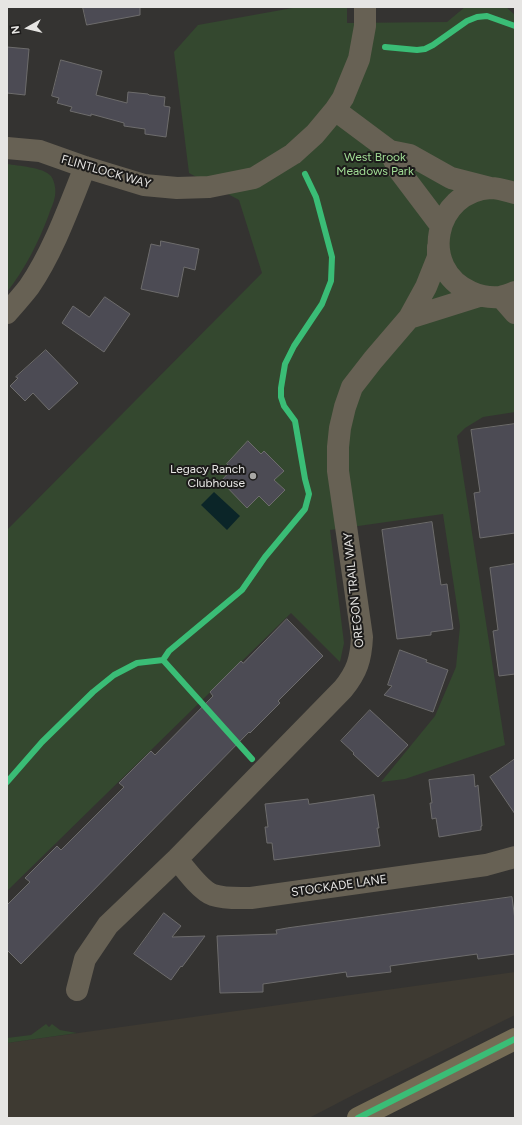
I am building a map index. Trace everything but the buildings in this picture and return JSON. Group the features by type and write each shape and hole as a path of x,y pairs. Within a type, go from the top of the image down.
{"highway":[{"path":"358,1118 515,1039"}],"street":[{"name":"FLINTLOCK WAY","path":"7,148 40,151 85,167 144,185 177,188 209,187 254,178 293,154 315,134 336,110 343,98 359,59 365,26 365,7"},
{"path":"336,110 390,151 410,156 451,178 505,188"},
{"path":"390,151 398,169 439,236 442,264 451,278 463,289 478,296"},
{"path":"7,313 29,287 51,248 85,167"},
{"name":"OREGON TRAIL WAY","path":"77,990 85,959 108,926 177,859 344,689 352,678 362,651 362,637 338,471 340,428 345,407 352,387 409,318 426,287 438,257 439,236 448,211 460,199 475,191 505,188"},
{"path":"409,318 478,296 508,294 515,313"},
{"name":"STOCKADE LANE","path":"177,859 194,880 211,895 230,898 251,898 486,865 515,857"}],"shaded area":[{"path":"515,972 515,1015 309,1118 7,1118 7,1043"}],"green space":[{"name":"West Brook Meadows Park","path":"298,7 347,7 347,23 447,22 465,7 506,7 515,15 515,412 483,417 465,428 457,436 505,745 405,779 381,782 435,716 456,667 460,626 443,514 330,530 344,643 340,662 291,613 7,891 7,530 262,273 239,200 189,173 174,52 198,25"},
{"path":"7,164 24,166 47,173 52,178 55,191 53,204 35,246 20,274 7,292"},
{"path":"46,1024 49,1027 52,1024 60,1030 77,1033 7,1043 7,1038 31,1035"}],"water":[{"path":"214,492 240,516 227,530 201,505"}],"cycle path":[{"path":"385,47 417,50 425,49 467,21 477,17 487,16 515,26"},
{"path":"7,782 42,742 93,692 114,675 137,663 163,660 169,651 242,590 265,557 305,509 309,494 295,421 284,406 281,397 281,388 285,364 294,346 322,304 331,281 332,257 316,197 305,174"},
{"path":"163,660 252,759"},
{"path":"358,1118 515,1039"}],"place":[{"name":"Legacy Ranch Clubhouse","path":"253,476"}]}
